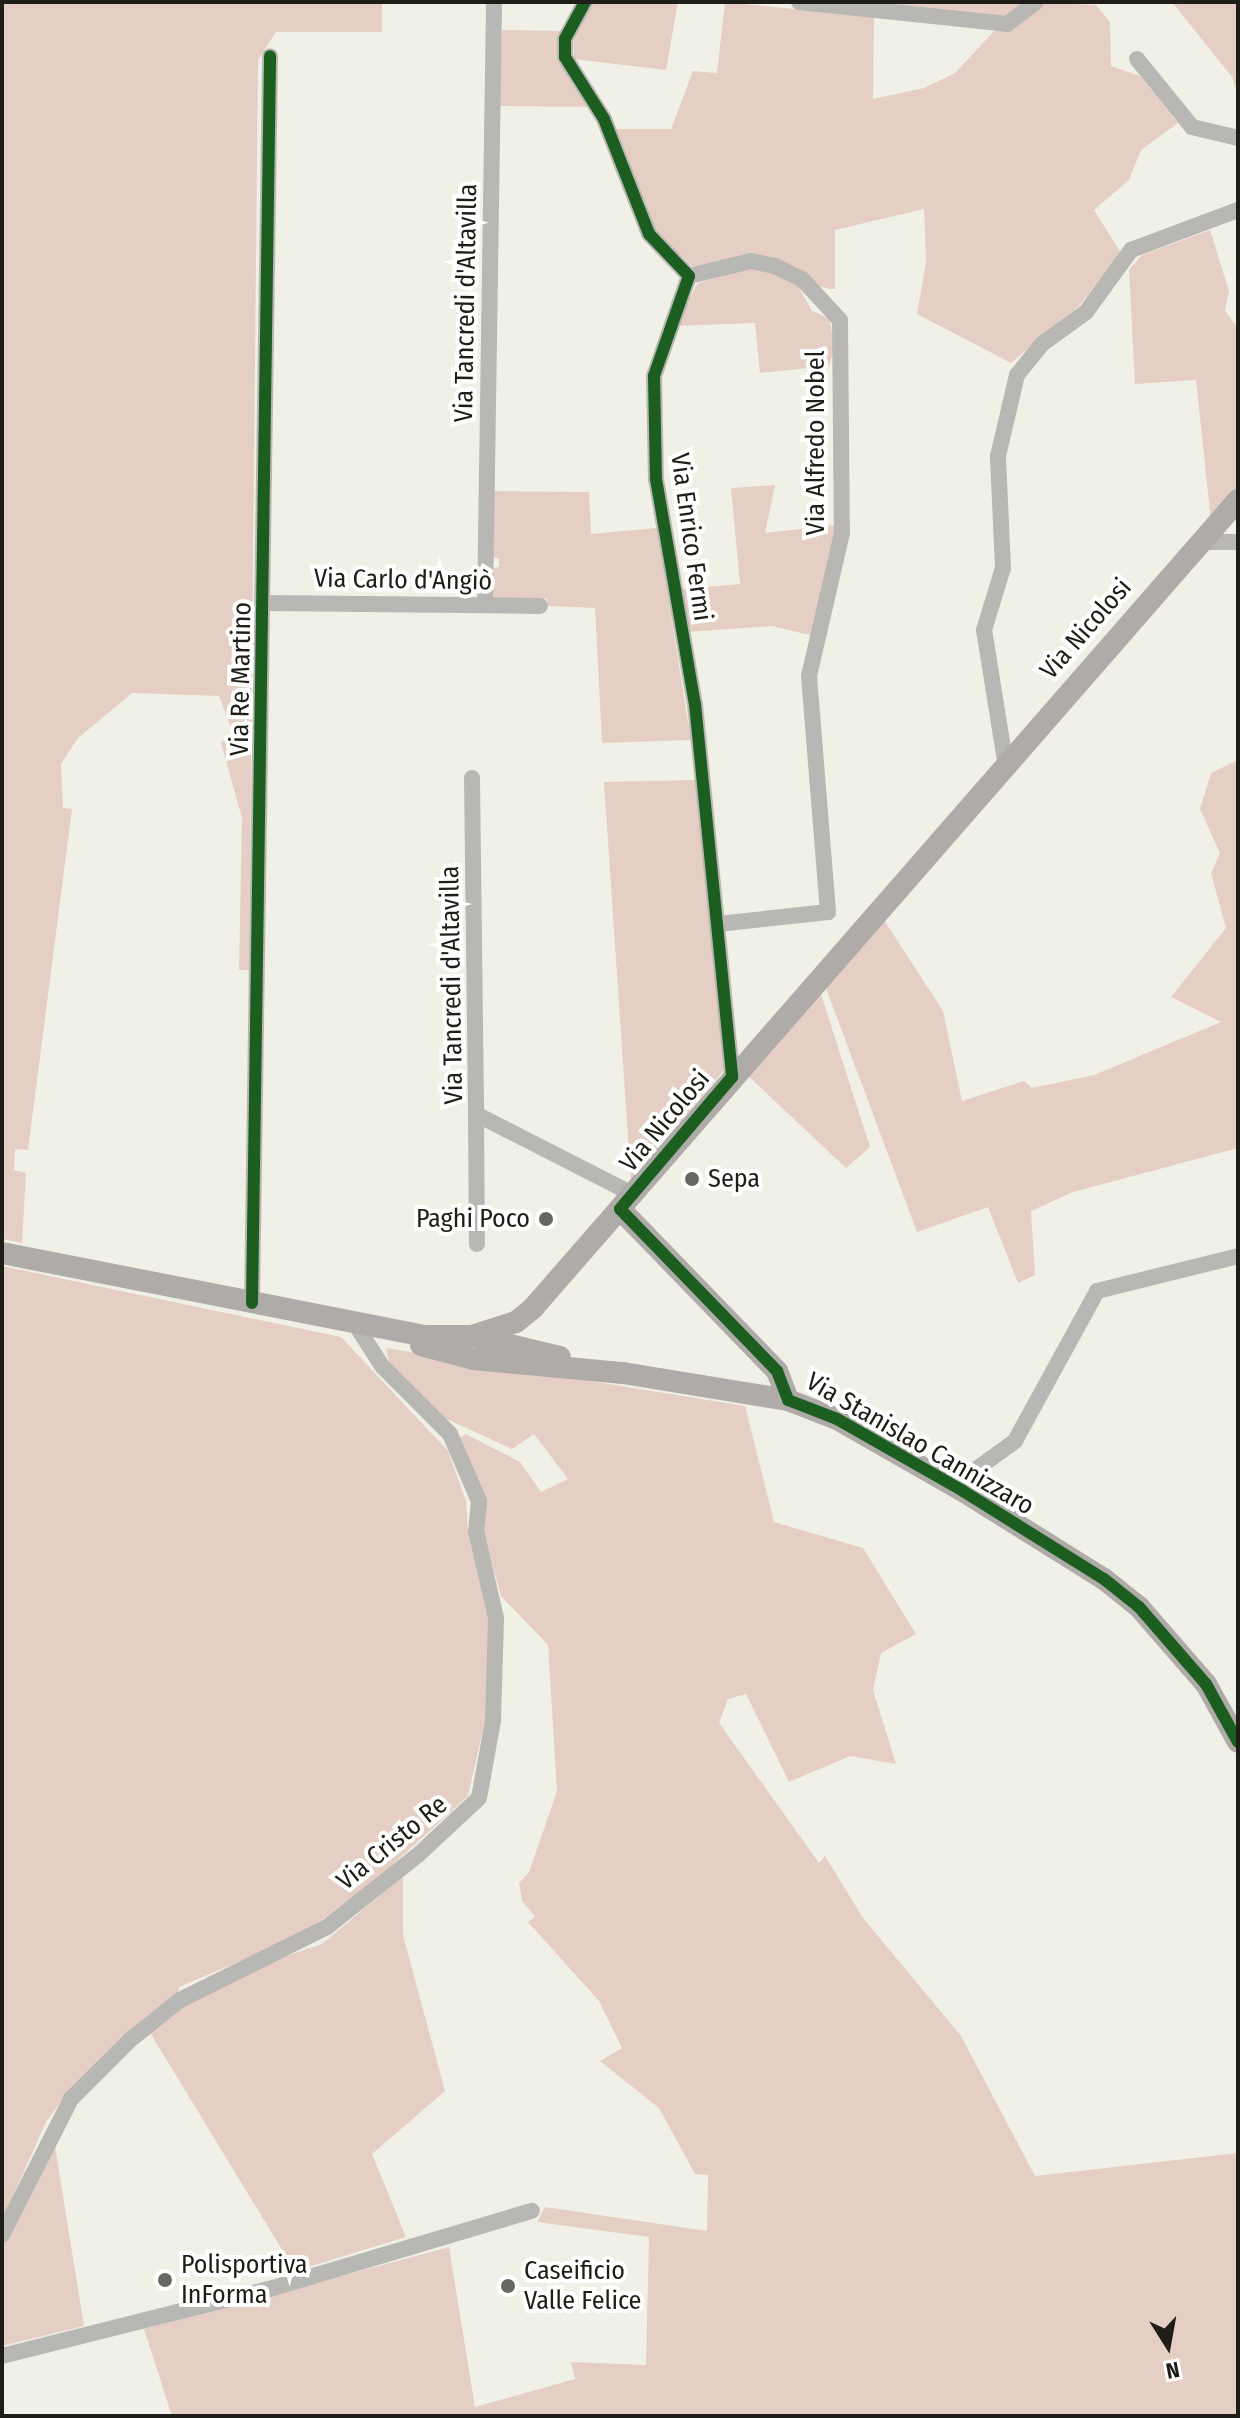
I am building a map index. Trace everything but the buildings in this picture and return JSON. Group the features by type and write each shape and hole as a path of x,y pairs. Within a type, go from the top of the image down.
{"main road":[{"name":"Via Nicolosi","path":"472,1336 516,1322 533,1308 1238,500"},
{"name":"Via Stanislao Cannizzaro","path":"626,1201 777,1371 788,1400 837,1419 963,1491 1104,1579 1139,1607 1206,1684 1238,1742"},
{"path":"2,1253 355,1324 426,1336 472,1336 623,1373"},
{"path":"355,1324 474,1359 623,1373 788,1400"}],"street":[{"name":"Via Tancredi d'Altavilla","path":"485,605 494,2"},
{"path":"585,2 565,39 565,57 604,119 649,234 689,276"},
{"path":"799,2 1007,24 1036,2"},
{"name":"Via Re Martino","path":"252,1303 265,603 270,56"},
{"path":"1137,59 1192,127 1238,138"},
{"path":"1006,767 984,630 1003,568 998,456 1017,375 1042,344 1086,312 1131,250 1238,210"},
{"name":"Via Alfredo Nobel","path":"689,276 751,261 775,266 802,279 840,320 842,533 809,676 828,912 718,924"},
{"name":"Via Enrico Fermi","path":"689,276 654,376 656,479 695,704 732,1077"},
{"path":"1199,542 1238,542"},
{"name":"Via Carlo d'Angiò","path":"265,603 540,606"},
{"name":"Via Tancredi d'Altavilla","path":"472,778 476,1114 626,1201"},
{"path":"476,1114 477,1244"},
{"path":"963,1491 978,1468 1015,1441 1097,1291 1238,1256"},
{"name":"Via Cristo Re","path":"2,2235 71,2099 130,2040 180,2000 327,1927 418,1855 479,1798 493,1721 496,1618 476,1531 479,1501 450,1434 382,1366 355,1324"},
{"path":"2,2356 273,2288 532,2211"}],"shaded area":[{"path":"2,2 382,2 382,32 276,32 258,60 249,970 239,970 242,818 221,743 232,730 219,696 132,693 78,738 61,764 63,808 72,809 28,1150 15,1149 14,1170 26,1173 22,1243 2,1239"},
{"path":"594,2 678,2 666,70 574,59 573,38"},
{"path":"725,2 874,17 873,99 924,88 955,73 997,28 1041,2 1096,5 1110,22 1111,66 1140,76 1178,123 1141,150 1129,180 1094,210 1121,253 1078,307 1011,363 917,314 926,262 924,209 835,230 835,289 725,260 693,267 648,225 614,129 671,129 693,71 717,73"},
{"path":"902,2 1029,2 1010,18 901,8"},
{"path":"1172,2 1238,2 1238,94 1232,77"},
{"path":"502,30 562,31 591,107 499,106"},
{"path":"1210,230 1229,291 1225,311 1238,328 1238,489 1211,521 1196,380 1135,384 1129,270 1142,255"},
{"path":"756,266 795,281 812,311 830,319 834,350 829,366 760,373 755,323 674,326 698,283"},
{"path":"775,485 765,533 836,525 814,636 772,626 688,632 681,589 740,584 731,488"},
{"path":"494,491 589,492 591,534 657,528 691,740 602,743 595,608 548,606 547,599 493,599 492,569 499,567 499,559 493,557"},
{"path":"1238,760 1238,1148 1073,1192 1031,1211 1035,1275 1018,1283 988,1207 917,1232 824,983 882,917 943,1011 962,1101 1024,1081 1032,1088 1094,1075 1221,1022 1171,997 1226,928 1211,873 1220,853 1200,809 1211,773"},
{"path":"697,780 725,1069 631,1182 604,782"},
{"path":"819,988 870,1147 846,1168 745,1073"},
{"path":"2,1266 341,1337 448,1451 466,1501 468,1531 491,1616 486,1717 468,1796 378,1878 302,1935 179,1987 178,1995 64,2097 46,2122 2,2220"},
{"path":"386,1348 745,1406 774,1522 863,1548 916,1634 881,1653 873,1690 896,1764 850,1756 789,1782 746,1694 728,1699 719,1723 819,1863 825,1856 863,1918 961,2036 1035,2176 1238,2153 1238,2416 172,2416 144,2329 449,2247 475,2407 575,2379 571,2362 646,2365 649,2237 537,2222 545,2207 707,2231 708,2175 695,2174 659,2108 600,2061 622,2048 599,2001 528,1922 535,1917 522,1901 519,1883 529,1872 557,1791 548,1645 501,1596 457,1440 466,1434 520,1462 541,1492 568,1479 534,1434 512,1449 440,1416 389,1362"},
{"path":"403,1876 403,1935 445,2091 372,2154 406,2237 295,2271 149,2031 176,2010 263,1964 322,1944"},
{"path":"54,2140 84,2326 2,2346 2,2244"}],"cycle path":[{"path":"585,2 565,39 565,57 604,119 649,234 689,276 654,376 656,479 695,704 732,1077 620,1209 777,1371 788,1400 837,1419 963,1491 1104,1579 1139,1607 1206,1684 1238,1742"},
{"path":"252,1303 270,56"}],"place":[{"name":"Sepa","path":"692,1179"},
{"name":"Paghi Poco","path":"546,1219"},
{"name":"Polisportiva InForma","path":"165,2280"},
{"name":"Caseificio Valle Felice","path":"508,2286"}]}
